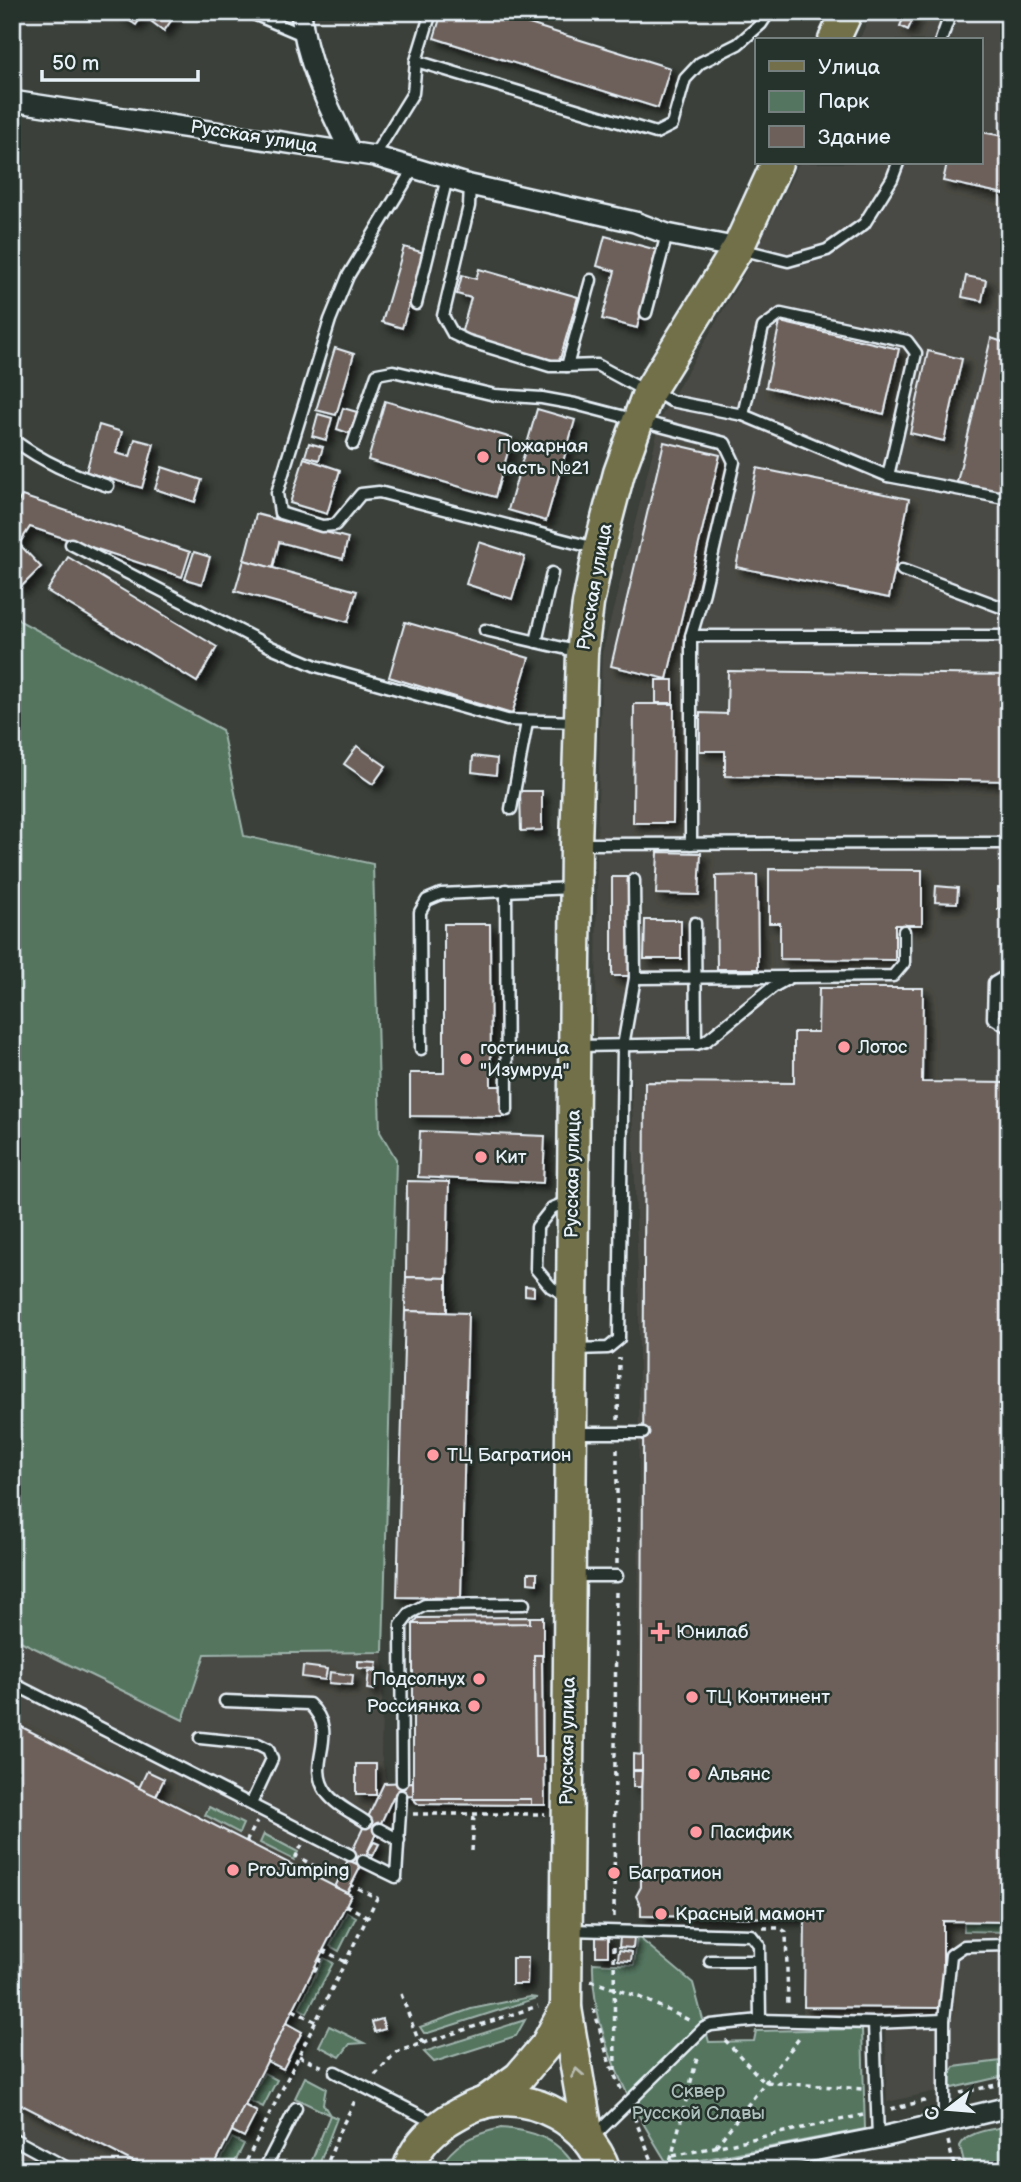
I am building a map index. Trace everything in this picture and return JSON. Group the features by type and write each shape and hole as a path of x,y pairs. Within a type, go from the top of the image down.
{"main road":[{"path":"835,38 847,12"},
{"name":"Русская улица","path":"589,2138 566,2006 576,844 582,653 599,549 637,420 649,391 738,248 777,164"},
{"name":"Русская улица","path":"440,2125 482,2104 519,2077 546,2045 566,2006"},
{"path":"482,2104 508,2102 536,2105 570,2122 589,2138 605,2170"},
{"path":"408,2170 420,2146 440,2125"}],"street":[{"path":"301,12 303,35 326,102 350,151"},
{"name":"Русская улица","path":"12,101 350,151 470,185 635,222 667,234 738,248"},
{"path":"716,2170 878,2138 1009,2107"}],"lane":[{"path":"249,12 303,35"},
{"path":"374,156 413,93 416,61 431,12"},
{"path":"416,61 656,133 672,125 685,79 700,63 738,44 761,24 769,12"},
{"path":"942,38 951,12"},
{"path":"738,248 788,261 827,250 864,224 892,179 898,164"},
{"path":"413,169 348,276 330,320 277,493 280,513 322,526 335,525 361,494 379,492 599,549"},
{"path":"416,304 447,178"},
{"path":"470,185 469,206 443,316 453,334 550,366 597,365 671,401 743,415 888,475 1004,498 1009,494"},
{"path":"646,313 667,234"},
{"path":"567,366 591,281"},
{"path":"743,415 763,327 781,314 907,341 916,353 888,475"},
{"path":"353,444 377,374 393,371 495,394 575,404 725,443 734,462 691,636 691,844"},
{"path":"12,439 61,470 108,486"},
{"path":"71,544 271,647 316,666 507,720 579,722"},
{"path":"902,570 1009,610"},
{"path":"536,642 552,573"},
{"path":"485,630 582,653"},
{"path":"691,636 1009,636"},
{"path":"511,809 527,722"},
{"path":"576,844 1009,843"},
{"path":"571,1349 608,1348 619,1339 622,1046 635,978 634,880"},
{"path":"421,1049 420,912 427,900 441,894 576,888"},
{"path":"506,890 507,1111"},
{"path":"695,923 696,1044"},
{"path":"635,978 893,976 904,963 904,931"},
{"path":"1009,974 994,983 993,1018 1009,1028"},
{"path":"574,1046 696,1044 706,1041 791,977"},
{"path":"571,1433 643,1433"},
{"path":"569,1576 617,1576"},
{"path":"402,1782 401,1625 405,1619 425,1605 524,1604"},
{"path":"12,1683 350,1855"},
{"path":"225,1701 309,1704 320,1714 325,1730 318,1770 324,1790 335,1802 366,1822"},
{"path":"200,1738 258,1744 268,1749 272,1759 251,1804"},
{"path":"363,1861 397,1877 401,1796"},
{"path":"379,1829 399,1840"},
{"path":"566,1930 751,1934 759,1945 760,2020"},
{"path":"944,2123 944,2020 951,1955 964,1946 1009,1945"},
{"path":"710,1961 759,1961"},
{"path":"589,2138 708,2026 760,2020 874,2023 944,2020"},
{"path":"874,2023 878,2138"},
{"path":"335,2072 440,2125"},
{"path":"264,2170 296,2108"},
{"path":"12,2138 71,2170"}],"path":[{"path":"615,2077 613,1988 619,1339"},
{"path":"246,1842 263,1810"},
{"path":"413,1814 550,1814"},
{"path":"472,1852 474,1814"},
{"path":"308,1833 296,1856 339,1879"},
{"path":"242,2170 377,1898 351,1885"},
{"path":"346,1905 368,1917"},
{"path":"752,1927 780,1928 786,1933 788,2006 792,2015"},
{"path":"314,1969 325,1951 345,1962"},
{"path":"590,1992 588,1980 639,1997 708,2026 764,2082 876,2090"},
{"path":"401,1994 417,2036 424,2043"},
{"path":"325,2170 340,2130 364,2087 396,2052 566,2006 598,2029 615,2077 642,2132 656,2170"},
{"path":"293,2010 316,2022"},
{"path":"673,2155 714,2148 814,2021"},
{"path":"668,2170 708,2026"},
{"path":"299,2056 335,2072"},
{"path":"951,2154 955,2170"}],"shaded area":[{"path":"872,12 1009,12 1009,2075 887,2102 885,2025 803,2024 804,1918 638,1917 639,1304 630,1039 596,1040 602,654 662,415 746,271 799,164 982,164 982,38 860,38"},
{"path":"12,1637 183,1720 205,1654 383,1652 381,1755 393,1817 212,2170 133,2162 130,2170 12,2170"}],"green space":[{"path":"12,610 20,621 222,730 244,836 373,864 380,1132 396,1159 383,1652 205,1654 183,1720 12,1637"},
{"path":"209,1807 243,1824 239,1833 205,1815"},
{"path":"264,1834 298,1852 294,1860 260,1843"},
{"path":"347,1912 356,1917 339,1951 330,1946"},
{"path":"964,1921 1009,1922 1009,1932 964,1931"},
{"name":"Сквер Русской Славы","path":"637,1936 693,1983 709,2042 754,2041 756,2031 862,2029 865,2129 669,2166 616,2069 606,2043 594,1990 593,1963 634,1965"},
{"path":"324,1958 333,1963 307,2013 299,2008"},
{"path":"530,1997 537,1998 428,2033 424,2033 420,2027 471,2009"},
{"path":"525,2020 516,2036 434,2062 424,2052"},
{"path":"329,2026 364,2043 350,2044 340,2057 319,2046"},
{"path":"1009,2060 1009,2075 952,2088 950,2085 954,2067"},
{"path":"264,2073 277,2080 263,2107 250,2101"},
{"path":"305,2077 326,2088 323,2104 330,2115 295,2098"},
{"path":"330,2115 337,2118 317,2170 308,2170"},
{"path":"1009,2126 1009,2170 966,2170 960,2146 964,2141 982,2132"},
{"path":"501,2128 524,2131 545,2138 570,2159 577,2170 437,2170 450,2153 464,2142"},
{"path":"232,2138 244,2144 231,2170 216,2170"}],"building":[{"path":"116,12 145,12 136,25"},
{"path":"158,12 177,12 164,31 152,22"},
{"path":"442,12 491,12 670,68 658,108 434,38"},
{"path":"906,12 916,12 908,30 900,26"},
{"path":"982,132 1009,137 1009,195 943,181 947,164 982,164"},
{"path":"605,236 657,250 637,328 602,319 615,271 597,266"},
{"path":"404,247 424,253 402,328 382,322"},
{"path":"479,269 578,297 559,362 461,334 471,298 457,294 462,275 476,279"},
{"path":"966,276 986,280 982,301 962,297"},
{"path":"780,322 899,349 884,414 766,387"},
{"path":"991,338 1009,344 1009,471 1003,494 957,482"},
{"path":"335,348 354,354 336,415 316,410"},
{"path":"928,351 962,359 944,441 910,433"},
{"path":"385,401 512,438 495,497 368,460"},
{"path":"343,408 357,412 351,434 337,429"},
{"path":"537,409 575,420 546,521 508,510"},
{"path":"318,414 332,418 326,440 312,436"},
{"path":"99,425 122,432 116,453 130,457 135,439 154,444 142,488 86,472"},
{"path":"664,442 720,455 667,679 611,666"},
{"path":"309,443 323,447 319,460 305,456"},
{"path":"304,458 340,470 327,514 290,503"},
{"path":"162,467 202,480 195,502 155,489"},
{"path":"757,468 909,499 889,598 736,567"},
{"path":"22,496 190,552 182,577 30,527 19,544 41,567 20,588 12,580 12,512"},
{"path":"256,514 348,538 343,559 279,542 273,568 244,560"},
{"path":"479,542 525,557 512,599 466,584"},
{"path":"194,552 210,557 202,584 185,579"},
{"path":"68,557 217,647 197,682 47,591"},
{"path":"244,560 357,591 348,622 235,591"},
{"path":"405,622 529,658 512,714 389,677"},
{"path":"728,671 1009,675 1009,781 725,776 725,751 700,751 700,713 727,714"},
{"path":"656,680 673,680 673,703 656,703"},
{"path":"634,704 674,704 673,823 633,823"},
{"path":"357,746 386,766 373,784 344,764"},
{"path":"473,756 497,759 496,775 472,772"},
{"path":"520,791 542,791 542,830 521,831"},
{"path":"658,852 701,853 699,895 656,894"},
{"path":"769,869 922,870 922,925 895,925 895,960 780,959 780,923 769,923"},
{"path":"757,875 758,969 717,969 716,876"},
{"path":"612,877 629,877 629,976 612,976"},
{"path":"936,886 958,888 957,903 935,902"},
{"path":"998,888 1009,888 1009,909 998,909"},
{"path":"645,920 681,920 681,959 644,959"},
{"path":"444,924 490,924 491,1086 505,1086 505,1117 410,1116 410,1073 444,1073"},
{"path":"819,988 923,988 922,1082 1009,1083 1009,1922 943,1921 943,2008 804,2007 805,1918 641,1916 641,1906 636,1896 641,1887 645,1082 794,1083 794,1032 818,1032"},
{"name":"Кит","path":"420,1131 545,1136 543,1183 418,1177"},
{"path":"407,1181 449,1182 447,1278 406,1277"},
{"path":"406,1277 447,1278 447,1312 405,1311"},
{"path":"525,1286 534,1287 534,1296 525,1295"},
{"name":"ТЦ Багратион","path":"405,1311 468,1313 461,1598 397,1597"},
{"path":"528,1573 537,1573 537,1584 528,1583"},
{"name":"Россиянка","path":"530,1617 543,1617 543,1656 534,1655 535,1757 544,1757 545,1805 531,1805 531,1799 413,1799 413,1624 530,1623"},
{"path":"530,1617 530,1623 413,1624 418,1618"},
{"path":"534,1655 542,1655 543,1757 535,1757"},
{"path":"358,1661 377,1662 376,1669 358,1668"},
{"path":"303,1666 327,1669 325,1680 302,1677"},
{"path":"369,1671 376,1671 374,1690 367,1689"},
{"path":"330,1672 353,1675 352,1685 329,1683"},
{"path":"12,1722 351,1895 212,2170 149,2170 12,2100"},
{"path":"633,1754 642,1755 642,1770 633,1770"},
{"path":"356,1764 376,1764 376,1795 356,1795"},
{"path":"147,1771 164,1779 156,1796 139,1788"},
{"path":"633,1771 642,1771 641,1787 633,1787"},
{"path":"413,1782 413,1796 393,1797 361,1866 348,1860 384,1783"},
{"path":"413,1799 531,1799 531,1805 418,1804"},
{"path":"374,1842 379,1844 373,1856 367,1853"},
{"path":"348,1860 361,1866 347,1893 335,1887"},
{"path":"596,1935 608,1935 608,1956 596,1956"},
{"path":"620,1937 634,1938 633,1948 619,1947"},
{"path":"619,1950 632,1952 631,1961 618,1960"},
{"path":"512,1958 528,1958 527,1984 512,1984"},
{"path":"382,2019 385,2029 375,2032 372,2022"},
{"path":"286,2023 302,2032 283,2069 267,2061"},
{"path":"244,2105 257,2112 244,2137 232,2131"}],"place":[{"name":"Пожарная часть №21","path":"483,457"},
{"name":"Лотос","path":"844,1047"},
{"name":"гостиница \"Изумруд\"","path":"466,1059"},
{"name":"Кит","path":"481,1157"},
{"name":"ТЦ Багратион","path":"433,1455"},
{"name":"Юнилаб","path":"660,1632"},
{"name":"Подсолнух","path":"479,1679"},
{"name":"ТЦ Континент","path":"692,1697"},
{"name":"Россиянка","path":"474,1706"},
{"name":"Альянс","path":"694,1774"},
{"name":"Пасифик","path":"696,1832"},
{"name":"ProJumping","path":"233,1870"},
{"name":"Багратион","path":"614,1873"},
{"name":"Красный мамонт","path":"661,1914"}]}
